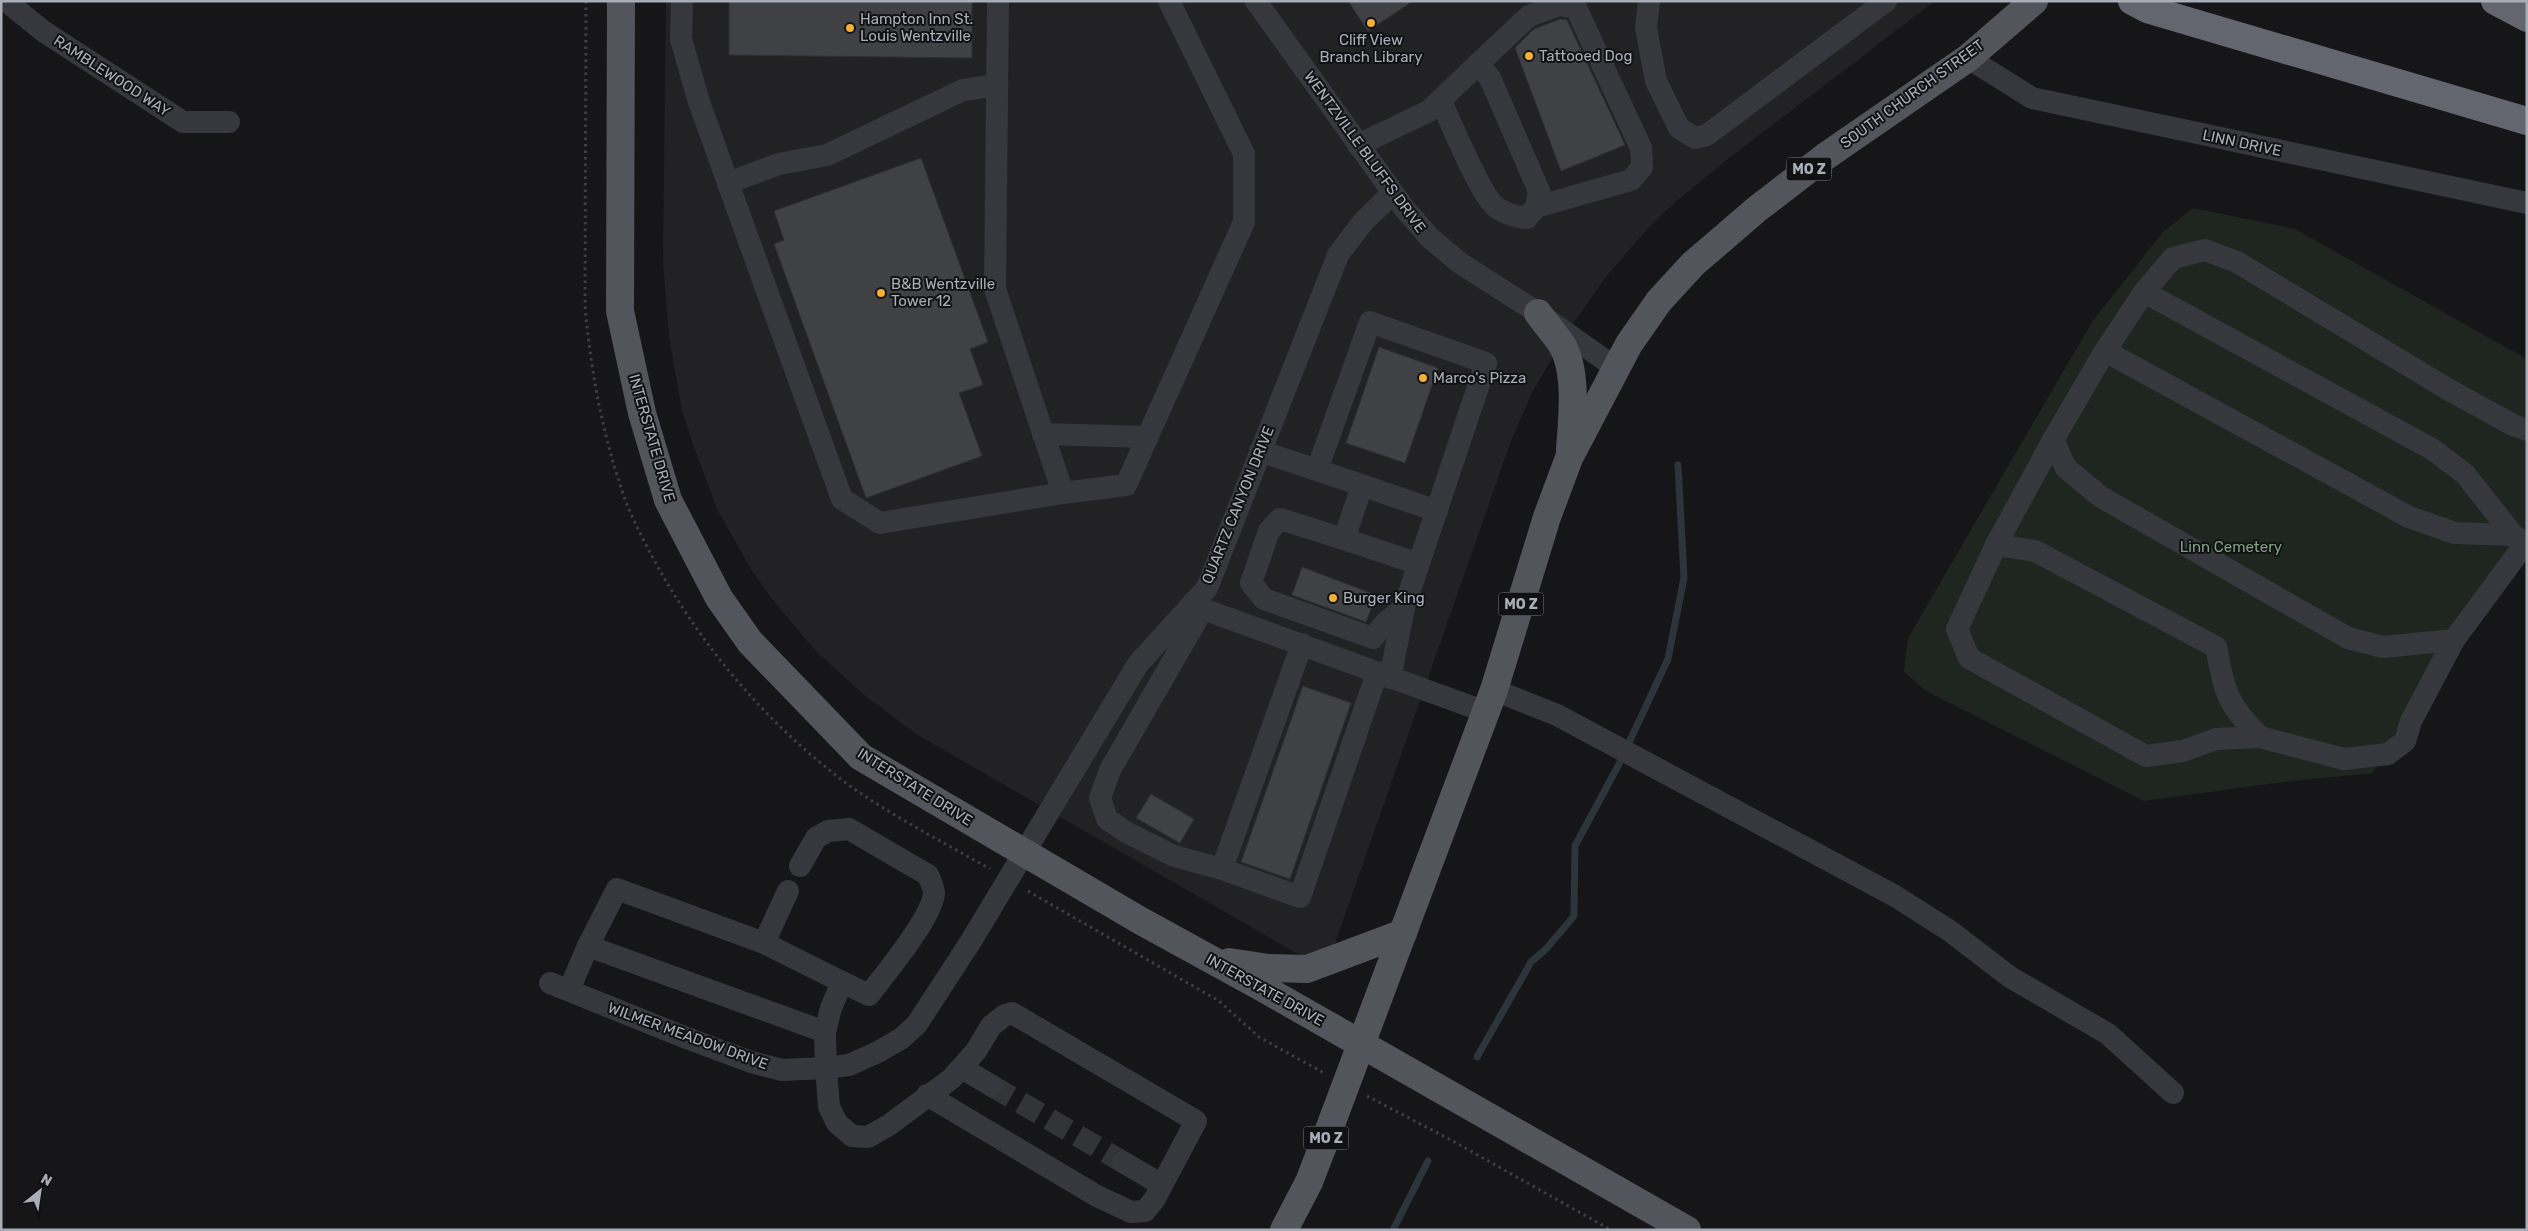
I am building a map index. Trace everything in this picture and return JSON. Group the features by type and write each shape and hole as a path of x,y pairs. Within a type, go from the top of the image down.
{"highway":[{"path":"2132,1 2147,9 2527,121"},
{"path":"2495,1 2527,18"}],"main road":[{"name":"INTERSTATE DRIVE","path":"621,1 620,311 642,413 668,500 719,598 750,642 861,757 1023,853 1687,1230"},
{"name":"SOUTH CHURCH STREET","path":"1490,701 1547,517 1569,458 1628,344 1659,301 1693,264 1757,209 1826,156 1968,58 2034,1"},
{"path":"1538,313 1563,346 1570,369 1573,398 1569,458"},
{"name":"MO Z","path":"1284,1230 1309,1182 1490,701"},
{"path":"1212,960 1269,968 1307,969 1403,933"}],"street":[{"name":"RAMBLEWOOD WAY","path":"6,1 43,30 182,122 229,122"},
{"path":"682,1 681,39 699,102 842,499 880,523 1062,493 1126,485 1244,222 1244,154 1169,1"},
{"path":"998,1 995,290 1062,493"},
{"name":"WENTZVILLE BLUFFS DRIVE","path":"1256,1 1393,193 1430,238 1460,263 1538,313 1616,368"},
{"path":"1649,1 1646,28 1656,81 1679,128 1694,138 1707,135 1886,1"},
{"path":"1358,145 1429,111 1528,16 1558,5 1576,8 1641,148 1642,167 1631,180 1536,207"},
{"name":"LINN DRIVE","path":"1968,58 2032,98 2527,203"},
{"path":"1441,101 1477,180 1496,208 1515,216 1527,218 1536,207 1539,191 1490,78 1478,64"},
{"path":"728,183 778,164 827,155 963,90 997,85"},
{"name":"QUARTZ CANYON DRIVE","path":"1023,853 1138,664 1197,607 1207,588 1338,255 1363,222 1393,193"},
{"path":"2522,540 2454,640 2411,721 2405,741 2388,754 2344,759 2260,738 2216,739 2183,751 2146,756 1969,658 1957,629 1996,545 2053,440 2105,351 2144,292 2173,258 2205,250 2236,262 2451,391 2513,425 2527,430"},
{"path":"2144,292 2432,449 2465,474 2522,540"},
{"path":"1317,470 1370,322 1486,363 1404,608 1384,675 1300,897 1222,869 1174,856 1126,832 1107,819 1100,798 1110,770 1197,607 1384,675 1557,715 1895,896 1950,931 2010,977 2108,1034 2174,1093"},
{"path":"2105,351 2409,517 2455,532 2522,540"},
{"path":"1043,434 1148,437"},
{"path":"2053,440 2066,468 2101,497 2348,638 2383,647 2454,640"},
{"path":"1260,451 1437,511"},
{"path":"1344,539 1362,486"},
{"path":"1404,608 1386,622 1373,638 1264,599 1251,583 1269,530 1280,519 1419,564"},
{"path":"1996,545 2035,551 2216,647 2225,691 2239,716 2260,738"},
{"path":"1222,869 1302,644"},
{"path":"800,866 816,838 828,831 849,829 928,875 934,893 928,910 899,956 869,995 764,943 617,889 588,946 826,1032"},
{"name":"WILMER MEADOW DRIVE","path":"588,946 559,986 684,1038 750,1062 782,1070 848,1065 878,1052 902,1038 917,1024 972,940 1023,853"},
{"path":"764,943 788,891"},
{"path":"842,982 831,1008 826,1032 826,1068 829,1107 838,1123 852,1136 868,1136 889,1125 927,1095 951,1079 962,1068 991,1026 1005,1015 1012,1013 1196,1122 1154,1200 1145,1211 1131,1212 1097,1196 927,1095"},
{"path":"962,1068 992,1086"},
{"path":"1123,1162 1162,1185"}],"path":[{"path":"586,1 584,250 589,350 598,404 613,461 627,503 653,559 683,610 715,655 754,702 796,742 851,786 887,810 1219,1001 1259,1037 1314,1068"},
{"path":"1396,1111 1611,1230"}],"shaded area":[{"path":"666,1 1935,1 1724,162 1673,204 1649,227 1605,278 1566,334 1532,393 1511,441 1333,949 1310,961 916,734 864,695 815,650 772,599 752,571 718,511 693,445 682,410 669,337 663,261"}],"green space":[{"name":"Linn Cemetery","path":"2193,208 2295,229 2527,359 2527,528 2463,612 2373,773 2283,782 2144,801 1926,691 1904,672 1908,638 2092,322 2163,232"}],"building":[{"name":"Hampton Inn St. Louis Wentzville","path":"729,1 972,1 972,58 729,55"},
{"name":"Cliff View Branch Library","path":"1348,1 1413,1 1368,31"},
{"path":"1560,19 1567,20 1625,145 1561,171 1515,48 1534,29"},
{"name":"B&B Wentzville Tower 12","path":"921,158 988,342 970,349 983,385 959,393 982,456 866,498 774,244 784,240 774,211"},
{"path":"1379,347 1438,368 1405,463 1346,443"},
{"name":"Burger King","path":"1302,567 1376,595 1366,622 1292,595"},
{"path":"1303,686 1351,703 1290,879 1241,862"},
{"path":"1151,794 1194,819 1180,843 1136,818"}],"waterway":[{"path":"1477,1057 1531,962 1546,949 1574,916 1575,846 1619,764 1668,659 1684,578 1678,465"},
{"path":"1393,1230 1428,1161"}],"tunnel":[{"path":"992,1086 1123,1162"}],"place":[{"name":"Cliff View Branch Library","path":"1371,23"},
{"name":"Hampton Inn St. Louis Wentzville","path":"850,28"},
{"name":"Tattooed Dog","path":"1529,56"},
{"name":"B&B Wentzville Tower 12","path":"881,293"},
{"name":"Marco's Pizza","path":"1423,378"},
{"name":"Burger King","path":"1333,598"}]}
